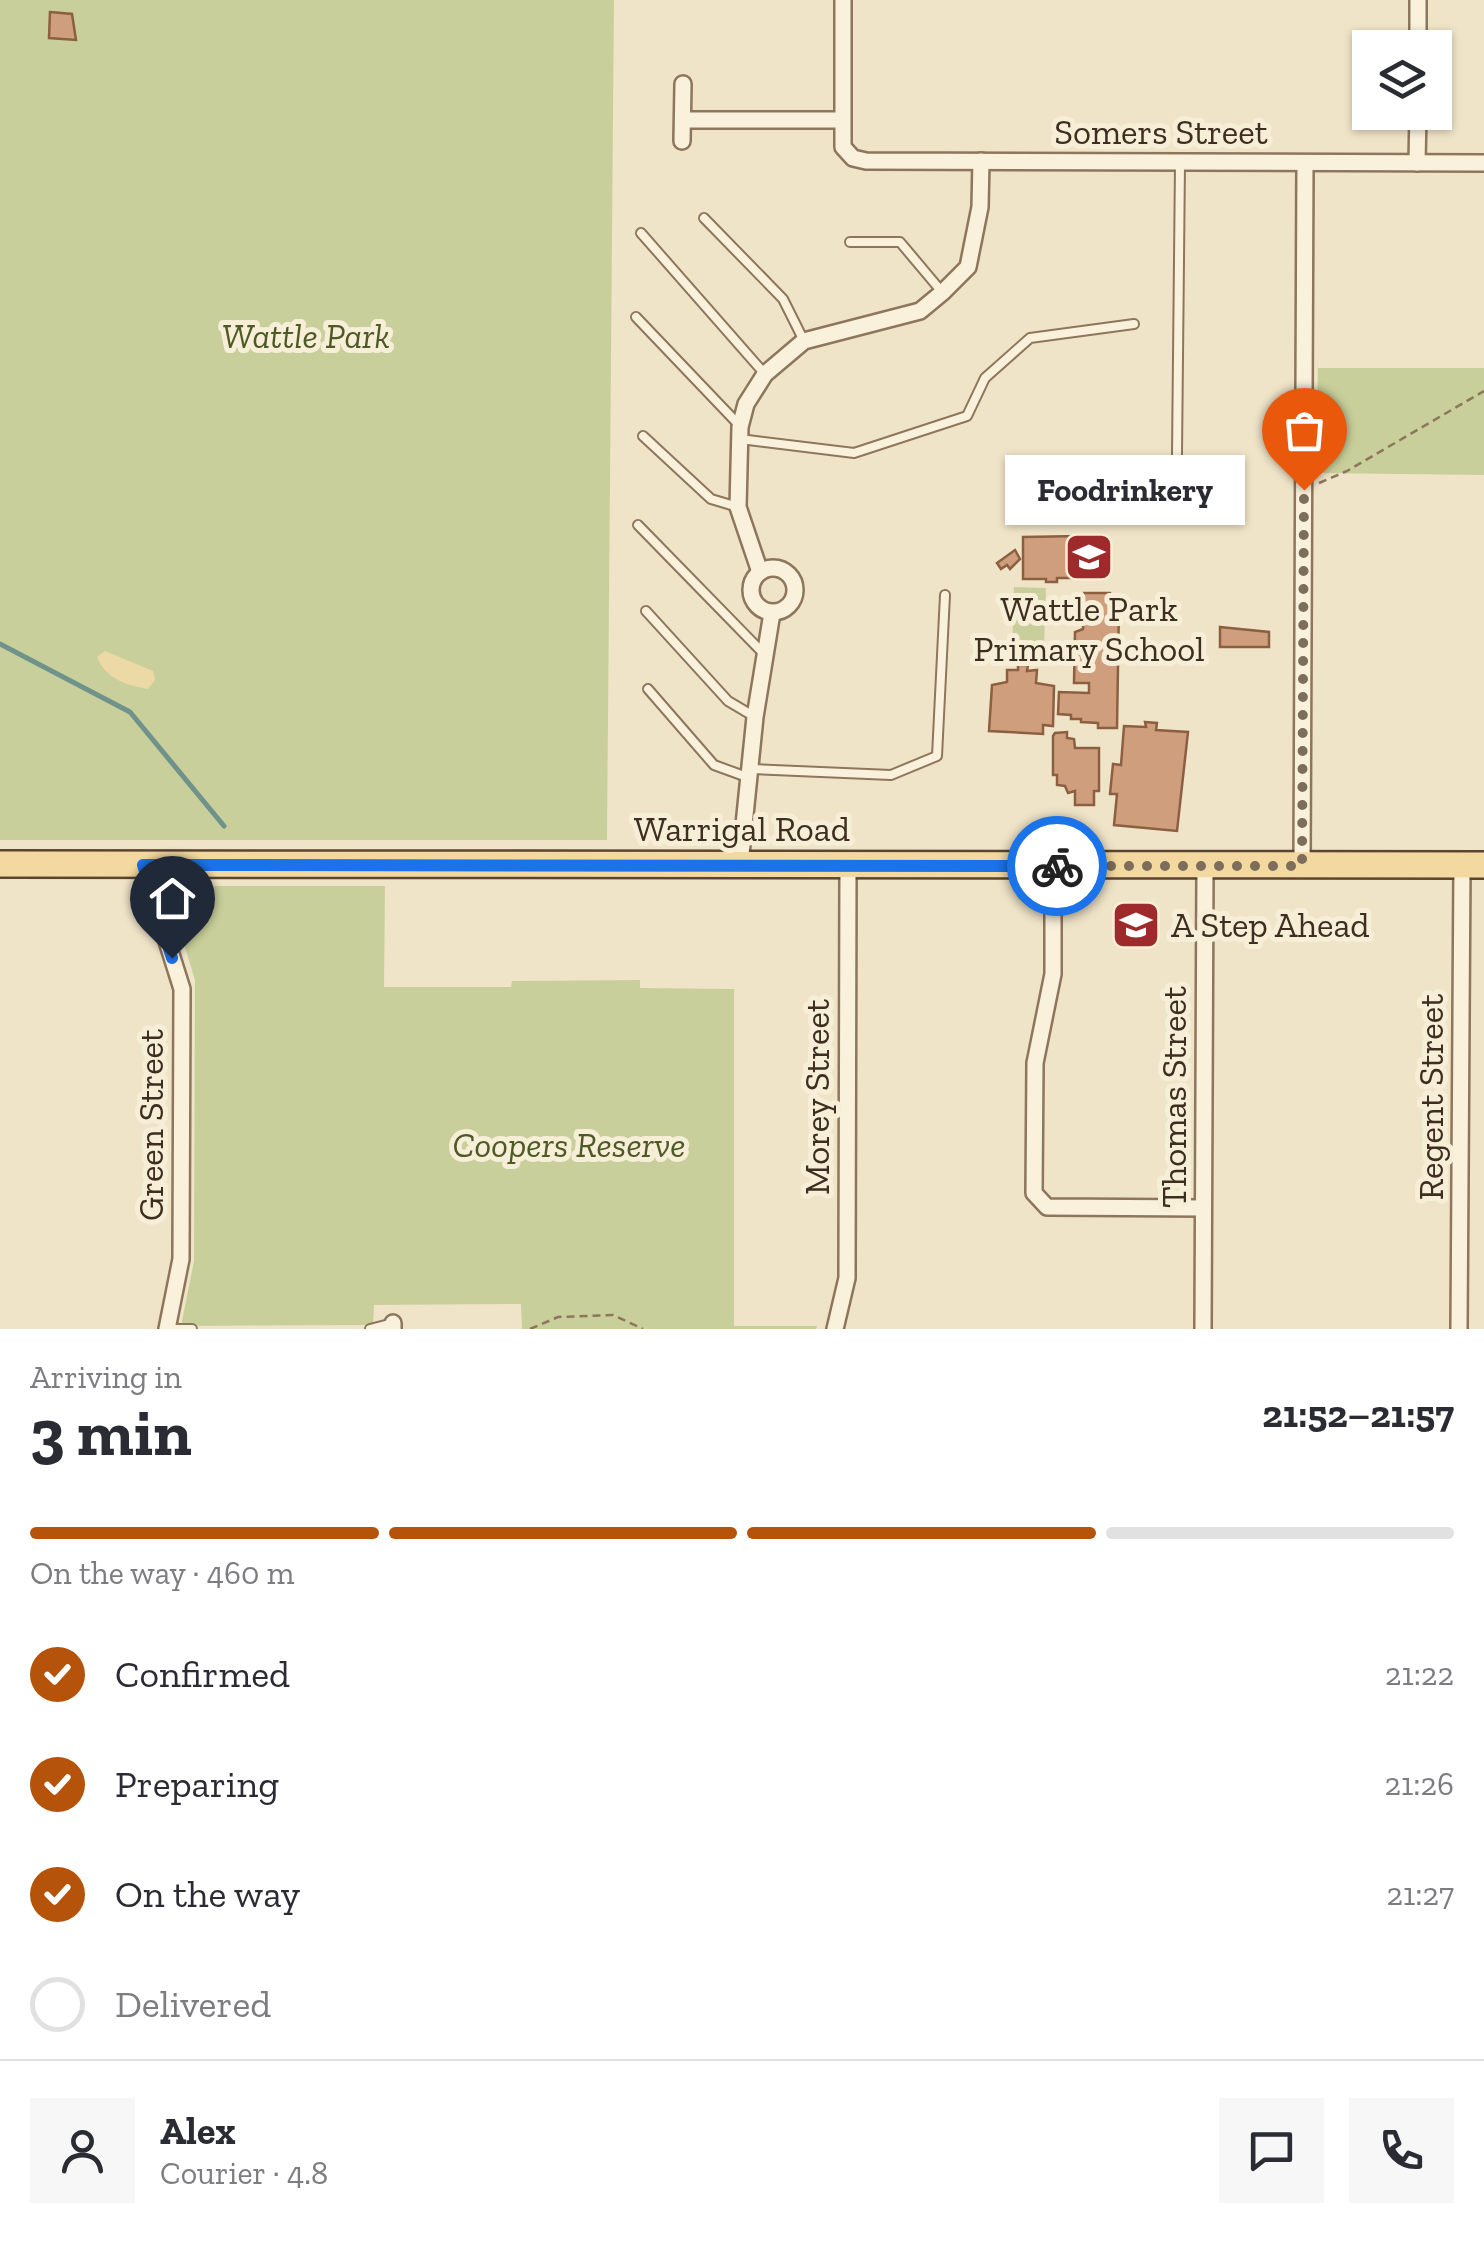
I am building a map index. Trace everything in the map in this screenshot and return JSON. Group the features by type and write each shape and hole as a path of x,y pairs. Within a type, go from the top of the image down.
{"main road":[{"name":"Warrigal Road","path":"0,864 1473,865"}],"street":[{"path":"683,120 842,120 843,0"},
{"path":"1418,0 1418,30"},
{"path":"682,141 683,84"},
{"name":"Somers Street","path":"842,120 842,147 852,158 866,161 1484,163"},
{"path":"1418,130 1418,163"},
{"path":"760,572 738,507 740,432 746,404 766,374 804,341 920,311 943,292 968,266 980,207 981,161"},
{"path":"1302,866 1305,163"},
{"path":"778,568 793,581 795,589 791,604 772,613 759,608 751,596 752,583 760,572 778,568"},
{"path":"740,864 772,613"},
{"name":"Morey Street","path":"835,1329 846,1278 848,864"},
{"name":"Green Street","path":"143,865 182,989 180,1259 167,1329"},
{"name":"Regent Street","path":"1459,1329 1473,865"},
{"path":"1052,866 1053,974 1034,1063 1034,1193 1047,1207 1203,1208"},
{"name":"Thomas Street","path":"1203,1329 1205,866"}],"lane":[{"path":"1176,454 1180,163"},
{"path":"704,218 782,299 804,341"},
{"path":"642,233 766,374"},
{"path":"850,242 900,242 943,292"},
{"path":"636,318 740,432 854,453 966,416 985,378 1030,338 1134,324"},
{"path":"643,436 711,499 738,507"},
{"path":"638,525 765,654"},
{"path":"648,689 714,765 749,773 891,775 937,756 945,596"},
{"path":"646,611 728,702 756,717"},
{"path":"370,1329 393,1326"},
{"path":"167,1329 192,1329"}],"path":[{"path":"1304,490 1347,470 1484,391"},
{"path":"530,1329 558,1317 614,1315 643,1329"}],"green space":[{"name":"Wattle Park","path":"0,0 614,0 607,840 0,840"},
{"path":"1318,368 1484,368 1484,475 1316,473"},
{"path":"1014,587 1046,588 1044,650 1012,650"},
{"name":"Coopers Reserve","path":"166,886 385,886 384,987 511,987 512,981 640,980 640,988 734,989 734,1326 817,1326 816,1329 522,1329 521,1304 374,1305 373,1325 181,1326 194,1261 195,980"}],"sand":[{"path":"105,651 153,671 155,680 148,689 118,680 97,657"}],"building":[{"path":"50,12 72,14 76,40 49,38"},
{"path":"1080,536 1080,578 1057,578 1057,582 1023,579 1023,537"},
{"path":"1015,550 1020,559 1010,569 1007,565 1001,569 997,563"},
{"path":"1084,593 1110,593 1119,605 1117,728 1098,728 1098,723 1058,714 1059,692 1089,693 1089,683 1074,683 1075,632 1083,629"},
{"path":"1220,627 1269,632 1269,647 1220,647"},
{"path":"1018,665 1028,665 1027,671 1037,670 1036,683 1054,686 1053,726 1043,725 1043,734 989,731 992,685 1007,682 1007,670 1018,670"},
{"path":"1145,722 1157,723 1156,730 1188,732 1177,831 1114,825 1117,794 1110,794 1113,764 1121,765 1124,726 1146,727"},
{"path":"1067,732 1067,738 1074,739 1075,748 1099,748 1099,791 1094,791 1094,805 1075,805 1075,791 1068,793 1065,786 1057,785 1057,775 1053,775 1053,736"}],"waterway":[{"path":"0,644 130,712 224,826"}],"way so far":[{"path":"1057,866 1302,866 1304,490"}],"place":[{"name":"Foodrinkery","path":"1304,490"},
{"name":"Wattle Park Primary School","path":"1089,557"},
{"name":"A Step Ahead","path":"1136,925"}],"route":[{"path":"172,958 143,865 1057,866"}]}
